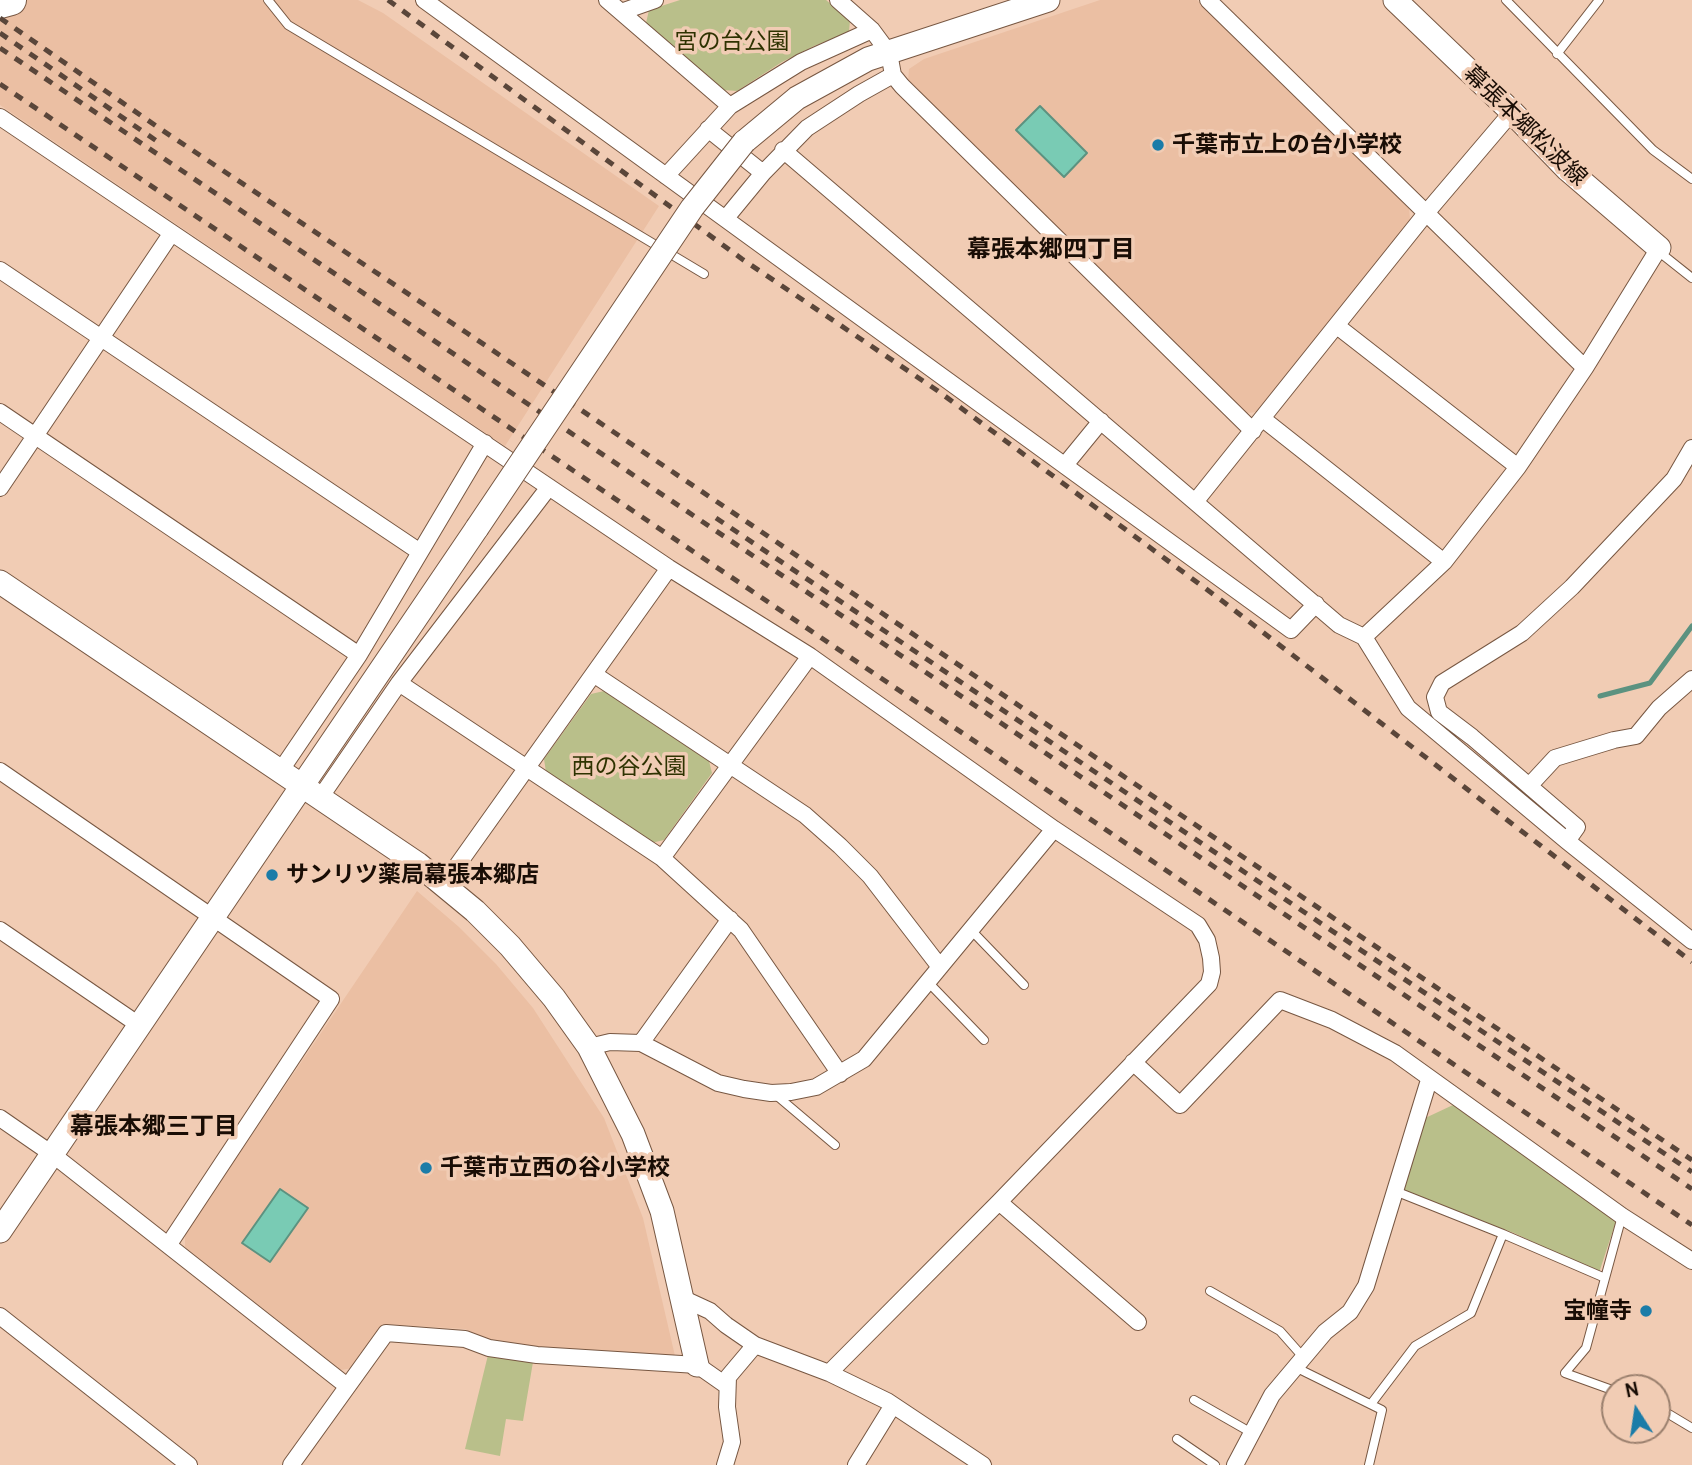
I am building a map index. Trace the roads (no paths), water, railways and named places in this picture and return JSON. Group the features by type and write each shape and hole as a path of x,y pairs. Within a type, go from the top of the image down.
{"highway":[{"path":"0,3 11,0"}],"street":[{"path":"424,0 1291,631 1316,604"},
{"path":"607,0 730,106"},
{"path":"621,12 655,0"},
{"path":"838,0 872,30 902,86 1258,425 1444,562"},
{"path":"726,218 783,150 807,128 859,94 891,64 1048,0"},
{"path":"1208,0 1585,368"},
{"name":"幕張本郷松波線","path":"1395,0 1512,112 1567,169 1659,248"},
{"path":"666,176 730,106 801,62 872,30"},
{"path":"0,1231 692,208 744,142 797,98 868,59 891,64"},
{"path":"1195,502 1427,212 1512,112"},
{"path":"0,117 669,568 810,656 1054,829 1198,925 1207,940 1212,958 1209,984 999,1202 829,1373"},
{"path":"708,129 763,173"},
{"path":"783,150 1339,625 1364,638 1408,708 1566,841 1692,941"},
{"path":"0,488 171,234"},
{"path":"1364,638 1444,562 1518,467 1585,368 1659,248"},
{"path":"0,270 420,552"},
{"path":"1337,326 1518,467"},
{"path":"0,412 359,654"},
{"path":"1065,464 1101,421"},
{"path":"281,770 359,654 485,443"},
{"path":"1566,841 1577,827 1530,785 1439,712 1435,697 1441,684 1522,633 1572,587 1674,480 1692,448"},
{"path":"320,798 399,682 549,487"},
{"path":"444,884 669,568"},
{"path":"0,582 281,770 444,884 510,946 554,998 589,1047 613,1093 649,1174 662,1211 697,1365"},
{"path":"662,858 810,656"},
{"path":"595,675 805,816 870,876 940,967"},
{"path":"1530,785 1555,758 1636,736 1659,708 1692,679"},
{"path":"399,682 662,858 741,930 840,1074"},
{"path":"0,771 331,999 169,1244"},
{"path":"589,1047 610,1042 641,1043 718,1083 774,1093 816,1087 864,1059 1054,829"},
{"path":"641,1043 730,919"},
{"path":"0,930 139,1025"},
{"path":"1133,1062 1180,1105 1280,1000 1332,1020 1395,1054 1622,1216 1692,1261"},
{"path":"1235,1465 1272,1395 1325,1332 1350,1312 1366,1286 1429,1080"},
{"path":"0,1118 52,1154 169,1244 347,1387"},
{"path":"999,1202 1138,1322"},
{"path":"684,1299 710,1311 755,1345 829,1373 893,1405 983,1465"},
{"path":"0,1316 189,1465"},
{"path":"291,1465 386,1333 465,1339 489,1348 537,1355 697,1365 727,1387"},
{"path":"725,1465 732,1442 728,1377 755,1345"},
{"path":"856,1465 893,1405"}],"lane":[{"path":"268,0 288,25 704,274"},
{"path":"1506,0 1653,150 1692,179"},
{"path":"1557,54 1599,0"},
{"path":"1659,248 1663,256 1692,278"},
{"path":"971,930 1024,985"},
{"path":"928,982 984,1040"},
{"path":"774,1093 835,1145"},
{"path":"1393,1191 1605,1278"},
{"path":"1601,1386 1565,1373 1586,1348 1622,1216"},
{"path":"1371,1404 1415,1346 1471,1313 1503,1234"},
{"path":"1210,1290 1280,1331 1299,1362 1382,1410 1368,1465"},
{"path":"1194,1399 1250,1433"},
{"path":"1671,1415 1692,1427"},
{"path":"1177,1439 1215,1465"}],"water":[{"path":"1040,106 1087,153 1064,177 1016,130"},
{"path":"280,1189 308,1208 270,1262 242,1243"}],"waterway":[{"path":"1600,696 1650,683 1692,626"}],"railway":[{"path":"388,0 742,259 938,391 1221,600 1692,962"},
{"path":"0,18 159,128 1692,1160"},
{"path":"0,33 161,144"},
{"path":"0,48 1692,1189"},
{"path":"0,84 1692,1225"},
{"path":"716,518 1692,1172"}],"place":[{"name":"千葉市立上の台小学校","path":"1158,145"},
{"name":"サンリツ薬局幕張本郷店","path":"272,875"},
{"name":"千葉市立西の谷小学校","path":"426,1168"},
{"name":"宝幢寺","path":"1646,1311"}],"district":[{"name":"幕張本郷四丁目","path":"1051,250"},
{"name":"幕張本郷三丁目","path":"154,1127"}],"park label":[{"name":"宮の台公園","path":"732,42"},
{"name":"西の谷公園","path":"629,767"}]}
